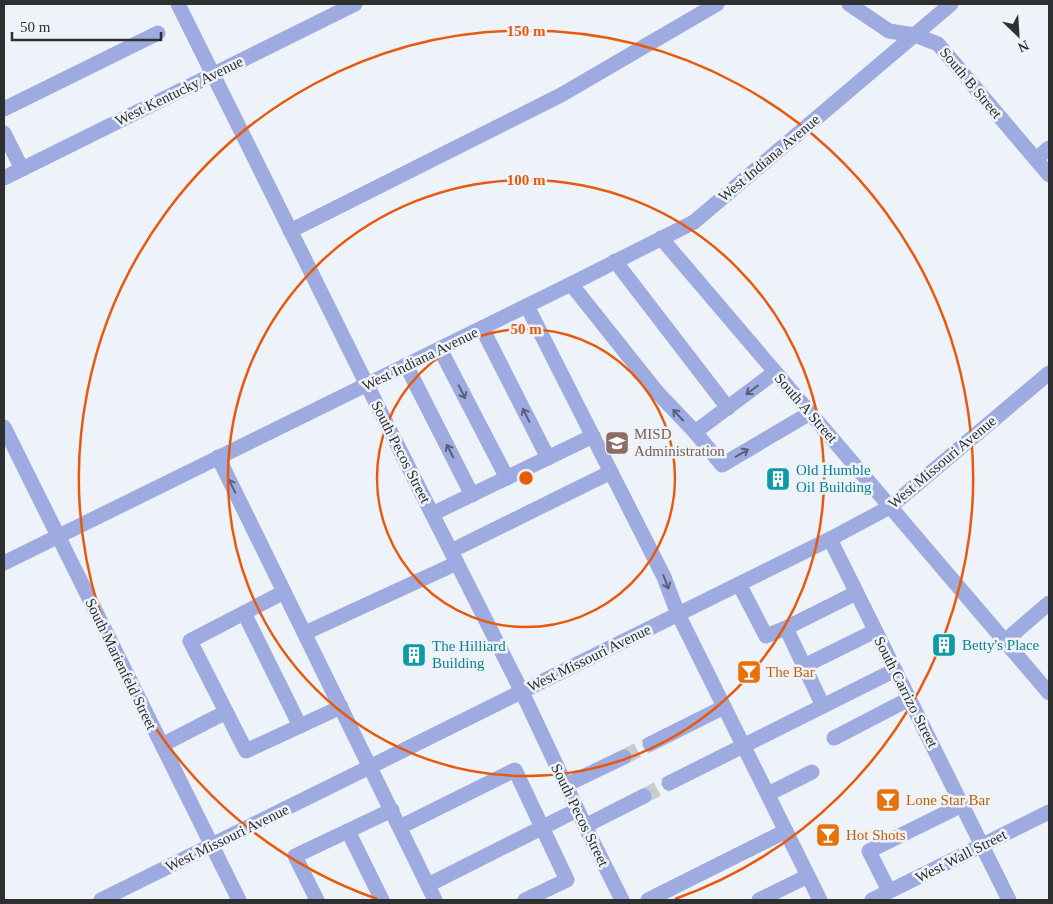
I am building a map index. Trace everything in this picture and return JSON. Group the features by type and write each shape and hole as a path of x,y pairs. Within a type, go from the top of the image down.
{"street":[{"name":"South Pecos Street","path":"178,4 522,692 577,810 622,900"},
{"name":"West Kentucky Avenue","path":"4,178 355,4"},
{"path":"290,231 561,94 716,4"},
{"name":"South B Street","path":"849,4 889,31 915,35 938,44 1049,175"},
{"name":"West Indiana Avenue","path":"4,563 694,222 951,4"},
{"path":"4,109 158,33"},
{"path":"4,134 22,169"},
{"path":"1036,159 1049,148"},
{"name":"South A Street","path":"661,238 1049,693"},
{"path":"615,261 728,408"},
{"path":"571,284 656,392 695,432 722,465 810,413"},
{"path":"527,306 664,577 678,614 820,900"},
{"path":"482,328 548,458"},
{"path":"440,349 507,478"},
{"path":"406,365 472,495"},
{"path":"695,432 775,372"},
{"name":"West Missouri Avenue","path":"101,900 830,539 890,506 1049,372"},
{"name":"South Marienfeld Street","path":"4,427 239,900"},
{"path":"432,514 593,436"},
{"path":"218,457 435,900"},
{"path":"305,633 454,557 611,472"},
{"name":"South Carrizo Street","path":"830,539 1009,900"},
{"path":"739,584 766,636 856,593"},
{"path":"284,592 190,641 246,751 341,707"},
{"path":"1005,641 1049,603"},
{"path":"244,613 300,726"},
{"path":"786,628 823,706"},
{"path":"804,666 875,632"},
{"path":"669,783 895,670"},
{"path":"834,738 909,699"},
{"path":"650,744 724,707"},
{"path":"162,745 226,712"},
{"path":"566,785 624,757"},
{"path":"400,827 515,770 567,880 525,900"},
{"path":"768,794 812,772"},
{"path":"585,826 644,796"},
{"path":"889,892 869,851 962,805"},
{"path":"317,900 295,856 392,810"},
{"path":"428,885 577,810"},
{"name":"West Wall Street","path":"872,900 1049,812"},
{"path":"348,831 382,900"},
{"path":"648,900 786,831"},
{"path":"759,900 808,876"}],"tunnel":[{"path":"624,757 650,744"},
{"path":"644,796 669,783"}],"place":[{"name":"MISD Administration","path":"617,443"},
{"name":"Old Humble Oil Building","path":"778,479"},
{"name":"Betty's Place","path":"944,645"},
{"name":"The Hilliard Building","path":"414,655"},
{"name":"The Bar","path":"749,672"},
{"name":"Lone Star Bar","path":"888,800"},
{"name":"Hot Shots","path":"828,835"}]}
